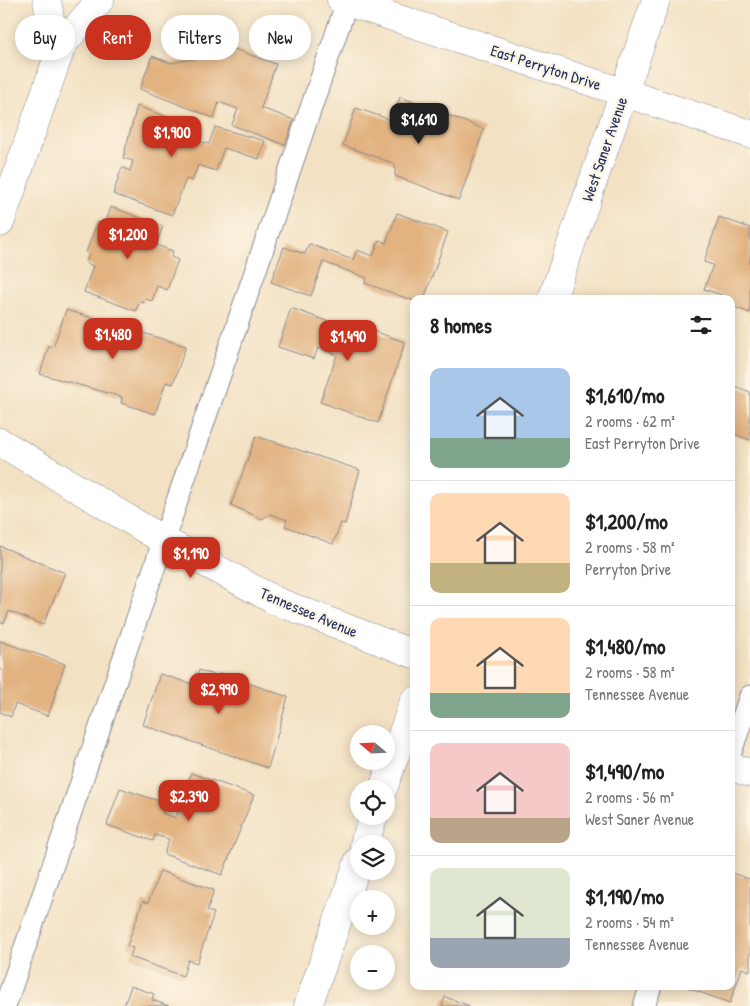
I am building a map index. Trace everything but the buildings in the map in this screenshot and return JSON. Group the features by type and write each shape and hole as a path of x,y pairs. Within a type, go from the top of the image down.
{"street":[{"path":"47,0 49,15"},
{"path":"75,30 100,0"},
{"name":"West Saner Avenue","path":"553,295 656,0"},
{"name":"East Perryton Drive","path":"344,1 750,134"},
{"path":"0,223 57,60"},
{"name":"Tennessee Avenue","path":"0,442 165,541 276,601 410,652"},
{"path":"386,780 410,712"},
{"path":"735,768 750,773"},
{"path":"308,1006 352,880"}],"lane":[{"path":"5,1006 165,541 344,1"},
{"path":"735,740 750,696"},
{"path":"644,1006 650,990"}]}
